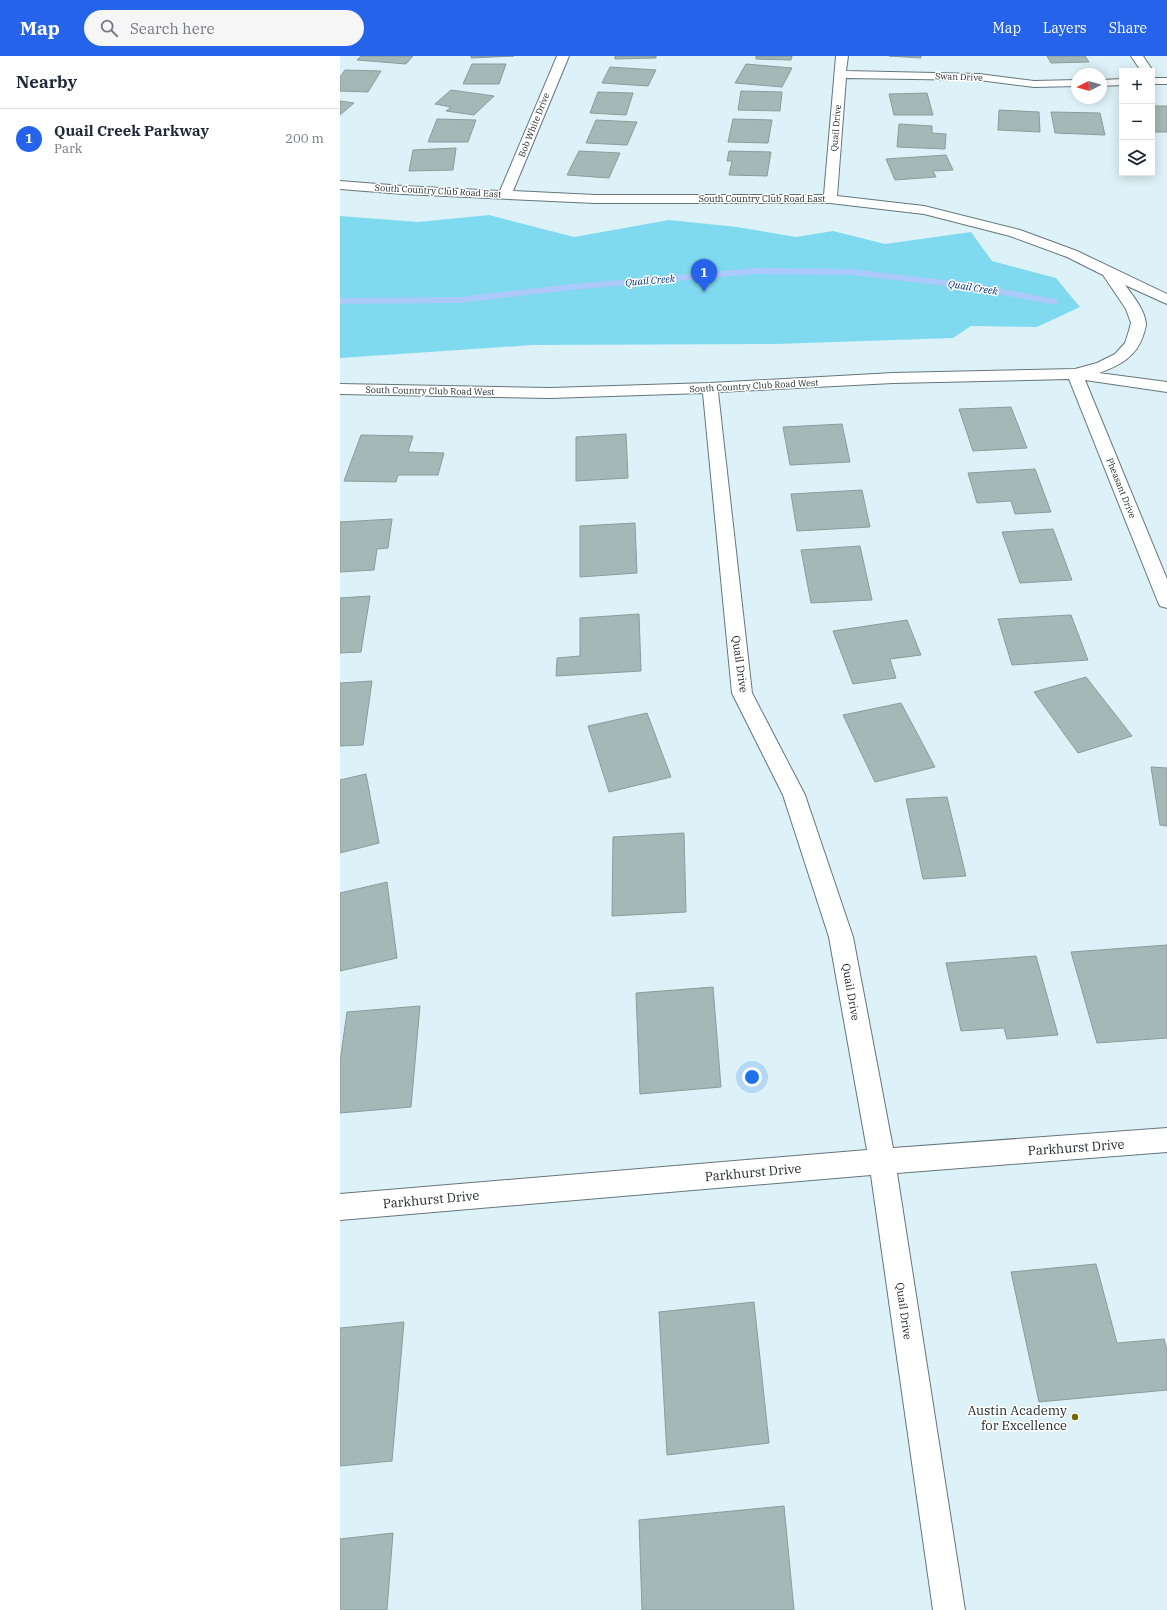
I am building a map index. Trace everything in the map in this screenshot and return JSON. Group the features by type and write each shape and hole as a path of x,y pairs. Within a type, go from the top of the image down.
{"street":[{"name":"Bob White Drive","path":"505,195 562,56"},
{"name":"Quail Drive","path":"830,199 842,56"},
{"path":"1137,56 1145,68"},
{"name":"Swan Drive","path":"841,74 979,76 1034,84 1071,83"},
{"path":"1155,80 1167,81"},
{"path":"1107,83 1119,82"},
{"name":"South Country Club Road East","path":"340,185 403,190 595,199 830,199 924,210 1015,233 1072,254 1167,300"},
{"path":"1075,374 1094,370 1114,362 1125,353 1135,338 1139,323 1132,304 1106,270"},
{"name":"South Country Club Road West","path":"340,389 550,393 710,388 893,378 1075,374 1167,387"},
{"name":"Pheasant Drive","path":"1075,374 1167,602"},
{"name":"Quail Drive","path":"710,388 742,692 794,795 841,936 882,1161 948,1610"},
{"name":"Parkhurst Drive","path":"340,1207 882,1161 1167,1140"}],"shaded area":[{"path":"489,215 574,237 669,220 737,227 796,237 833,231 885,244 971,232 992,261 1056,278 1080,307 1037,327 971,326 953,338 776,344 533,345 340,358 340,216 418,222"}],"building":[{"path":"361,56 413,56 406,64 357,60"},
{"path":"471,56 514,56 471,58"},
{"path":"615,56 656,56 656,58 615,59"},
{"path":"756,56 792,56 791,60 756,59"},
{"path":"889,56 921,56 921,58"},
{"path":"1047,56 1085,56 1089,62 1051,63"},
{"path":"472,64 506,64 499,84 463,84"},
{"path":"746,64 792,68 782,87 735,83"},
{"path":"610,67 656,70 648,86 602,83"},
{"path":"345,70 381,71 368,92 340,91 340,77"},
{"path":"451,90 494,96 474,115 446,111 451,107 435,104"},
{"path":"741,91 782,92 780,111 738,110"},
{"path":"598,92 633,93 626,115 590,113"},
{"path":"927,93 933,115 894,115 889,94"},
{"path":"340,101 354,103 340,115"},
{"path":"1155,106 1167,106 1167,132 1155,132"},
{"path":"999,110 1039,112 1040,132 998,130"},
{"path":"1051,112 1100,113 1105,135 1055,133"},
{"path":"437,119 476,120 468,142 428,142"},
{"path":"733,119 772,120 768,143 728,142"},
{"path":"596,120 637,122 627,145 586,143"},
{"path":"899,124 932,126 932,133 946,134 945,149 897,147"},
{"path":"456,148 453,170 409,171 413,150"},
{"path":"579,151 620,153 609,178 567,175"},
{"path":"729,151 771,152 767,176 729,175 732,161 727,161"},
{"path":"946,155 953,170 933,171 936,177 895,180 886,159"},
{"path":"1011,407 1027,448 973,451 959,409"},
{"path":"842,424 850,462 790,465 783,427"},
{"path":"626,434 628,478 576,481 576,437"},
{"path":"361,435 413,436 408,452 444,453 438,475 398,475 396,482 344,481"},
{"path":"1035,469 1051,512 1015,514 1011,501 977,503 968,473"},
{"path":"862,490 870,527 797,531 791,494"},
{"path":"392,519 388,548 377,549 374,570 340,572 340,522"},
{"path":"635,523 637,573 580,577 580,526"},
{"path":"1053,529 1072,580 1020,583 1002,532"},
{"path":"860,546 872,600 811,603 801,550"},
{"path":"370,596 361,652 340,653 340,598"},
{"path":"639,614 641,671 556,676 557,658 580,656 580,618"},
{"path":"1071,615 1088,660 1012,665 998,619"},
{"path":"907,620 921,655 890,659 896,678 853,684 833,631"},
{"path":"1086,677 1132,736 1078,753 1034,692"},
{"path":"372,681 363,745 340,746 340,683"},
{"path":"901,703 935,767 875,782 843,715"},
{"path":"647,713 671,777 609,792 588,726"},
{"path":"1151,767 1167,768 1167,826 1160,825"},
{"path":"366,774 379,843 340,853 340,780"},
{"path":"947,797 966,876 923,879 906,799"},
{"path":"684,833 686,912 612,916 613,837"},
{"path":"387,882 397,958 340,971 340,893"},
{"path":"1167,945 1167,1038 1097,1043 1071,952"},
{"path":"1036,956 1058,1035 1007,1039 1004,1028 961,1031 946,963"},
{"path":"713,987 721,1087 640,1094 636,993"},
{"path":"420,1006 411,1107 340,1113 340,1062 347,1012"},
{"path":"1096,1264 1117,1343 1164,1339 1167,1350 1167,1390 1039,1402 1011,1272"},
{"path":"754,1302 769,1443 667,1455 659,1312"},
{"path":"404,1322 392,1461 340,1466 340,1328"},
{"path":"784,1506 794,1610 642,1610 639,1520"},
{"path":"393,1533 387,1610 340,1610 340,1539"}],"waterway":[{"name":"Quail Creek","path":"340,301 459,300 571,287 757,271 851,272 971,286 1055,302"}],"place":[{"name":"Quail Creek Parkway","path":"704,292"},
{"name":"Austin Academy for Excellence","path":"1075,1417"}]}
